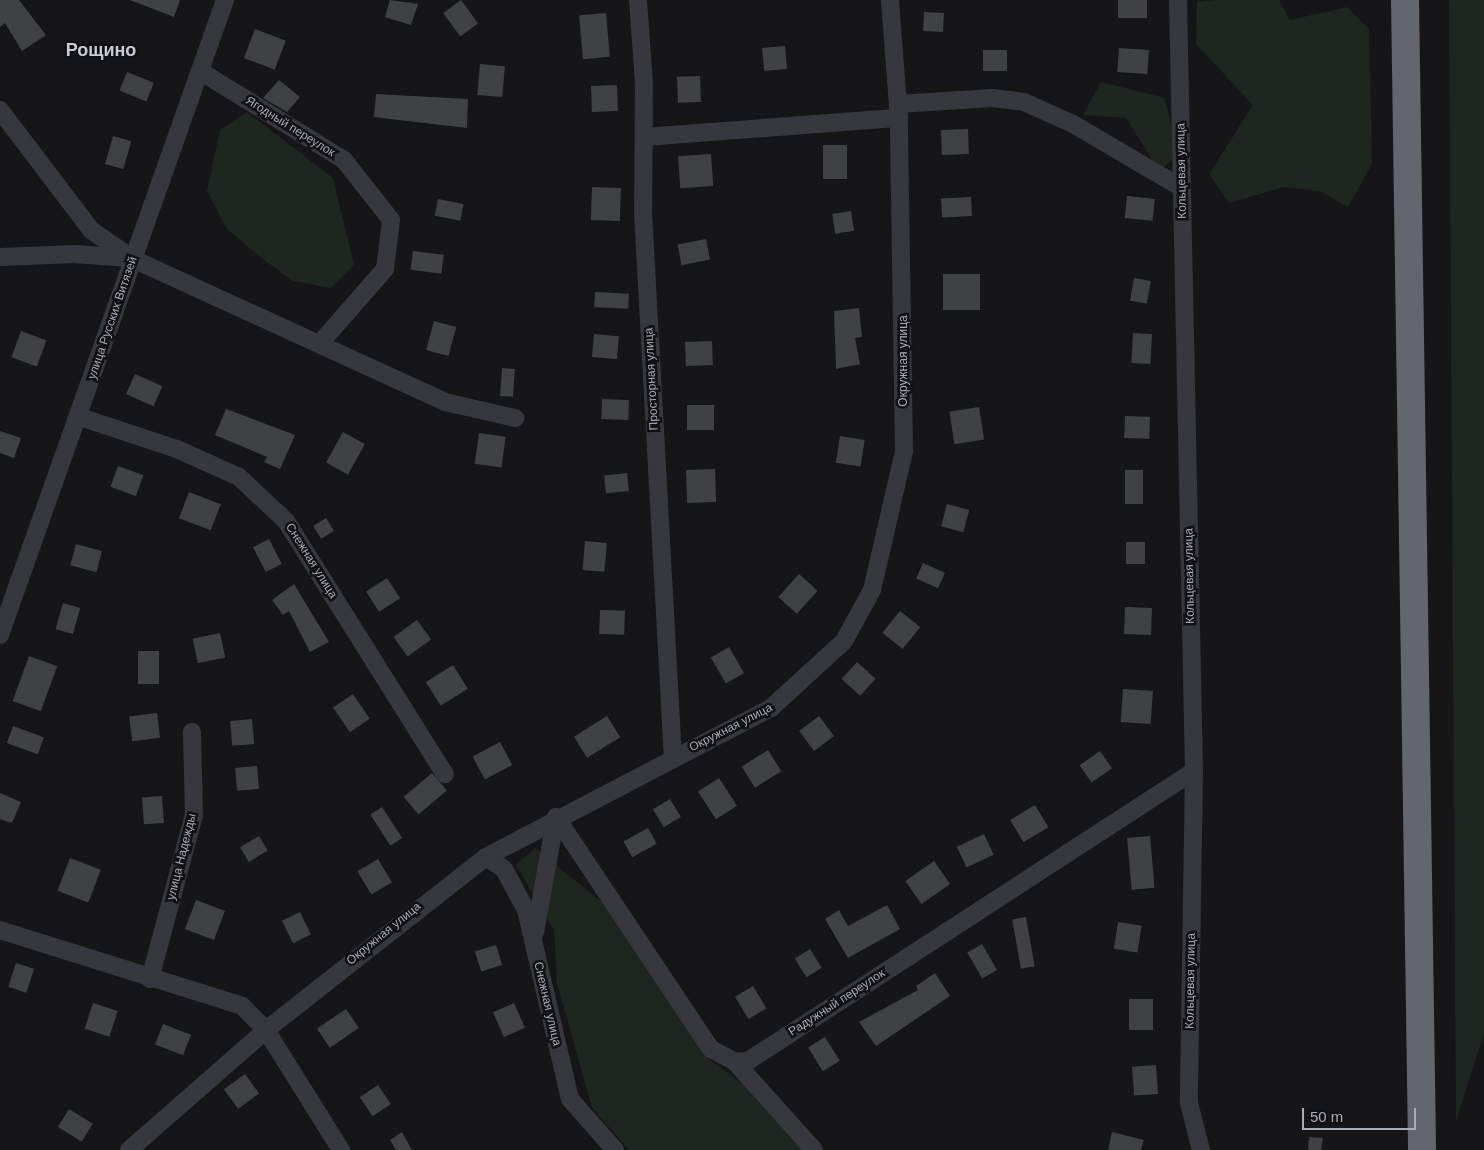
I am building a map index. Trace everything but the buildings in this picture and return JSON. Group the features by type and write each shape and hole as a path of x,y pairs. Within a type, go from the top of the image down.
{"highway":[{"path":"1405,0 1422,1150"}],"street":[{"name":"улица Русских Витязей","path":"0,635 80,418 133,259 225,0"},
{"name":"Просторная улица","path":"638,0 644,137 643,212 673,758"},
{"name":"Окружная улица","path":"266,1030 486,857 556,817 772,708 812,675 844,641 872,590 904,451 899,111 890,0"},
{"name":"Кольцевая улица","path":"1178,0 1194,771 1189,1103 1201,1150"},
{"name":"Ягодный переулок","path":"200,71 344,160 391,220 385,269 321,342"},
{"path":"644,137 899,111 992,98 1024,102 1072,124 1182,188"},
{"path":"0,110 91,230 133,259 321,342 445,402 515,418"},
{"path":"0,257 75,254 133,259"},
{"name":"Снежная улица","path":"80,418 177,449 239,477 286,521 445,774"},
{"name":"улица Надежды","path":"150,979 194,815 192,732"},
{"name":"Радужный переулок","path":"735,1062 748,1061 1194,771"},
{"path":"534,934 556,817"},
{"path":"556,817 710,1049 735,1062 814,1150"},
{"name":"Снежная улица","path":"486,857 504,869 534,934 536,961 570,1099 614,1150"},
{"path":"0,930 150,979 242,1006 266,1030 341,1150"},
{"path":"129,1150 266,1030"}],"shaded area":[{"path":"1214,0 1279,0 1290,20 1347,7 1369,29 1372,164 1348,207 1320,191 1284,187 1229,203 1209,174 1253,105 1196,44 1197,2"},
{"path":"1449,0 1484,0 1484,1033 1456,1121"},
{"path":"1101,82 1165,98 1178,155 1159,171 1126,118 1083,115"},
{"path":"247,112 333,178 354,265 331,288 293,281 260,257 227,229 207,191 220,130"},
{"path":"535,848 603,903 660,965 703,1055 768,1102 818,1150 629,1150 592,1108 557,983 554,930 516,865"}],"district":[{"name":"Рощино","path":"101,50"}]}
